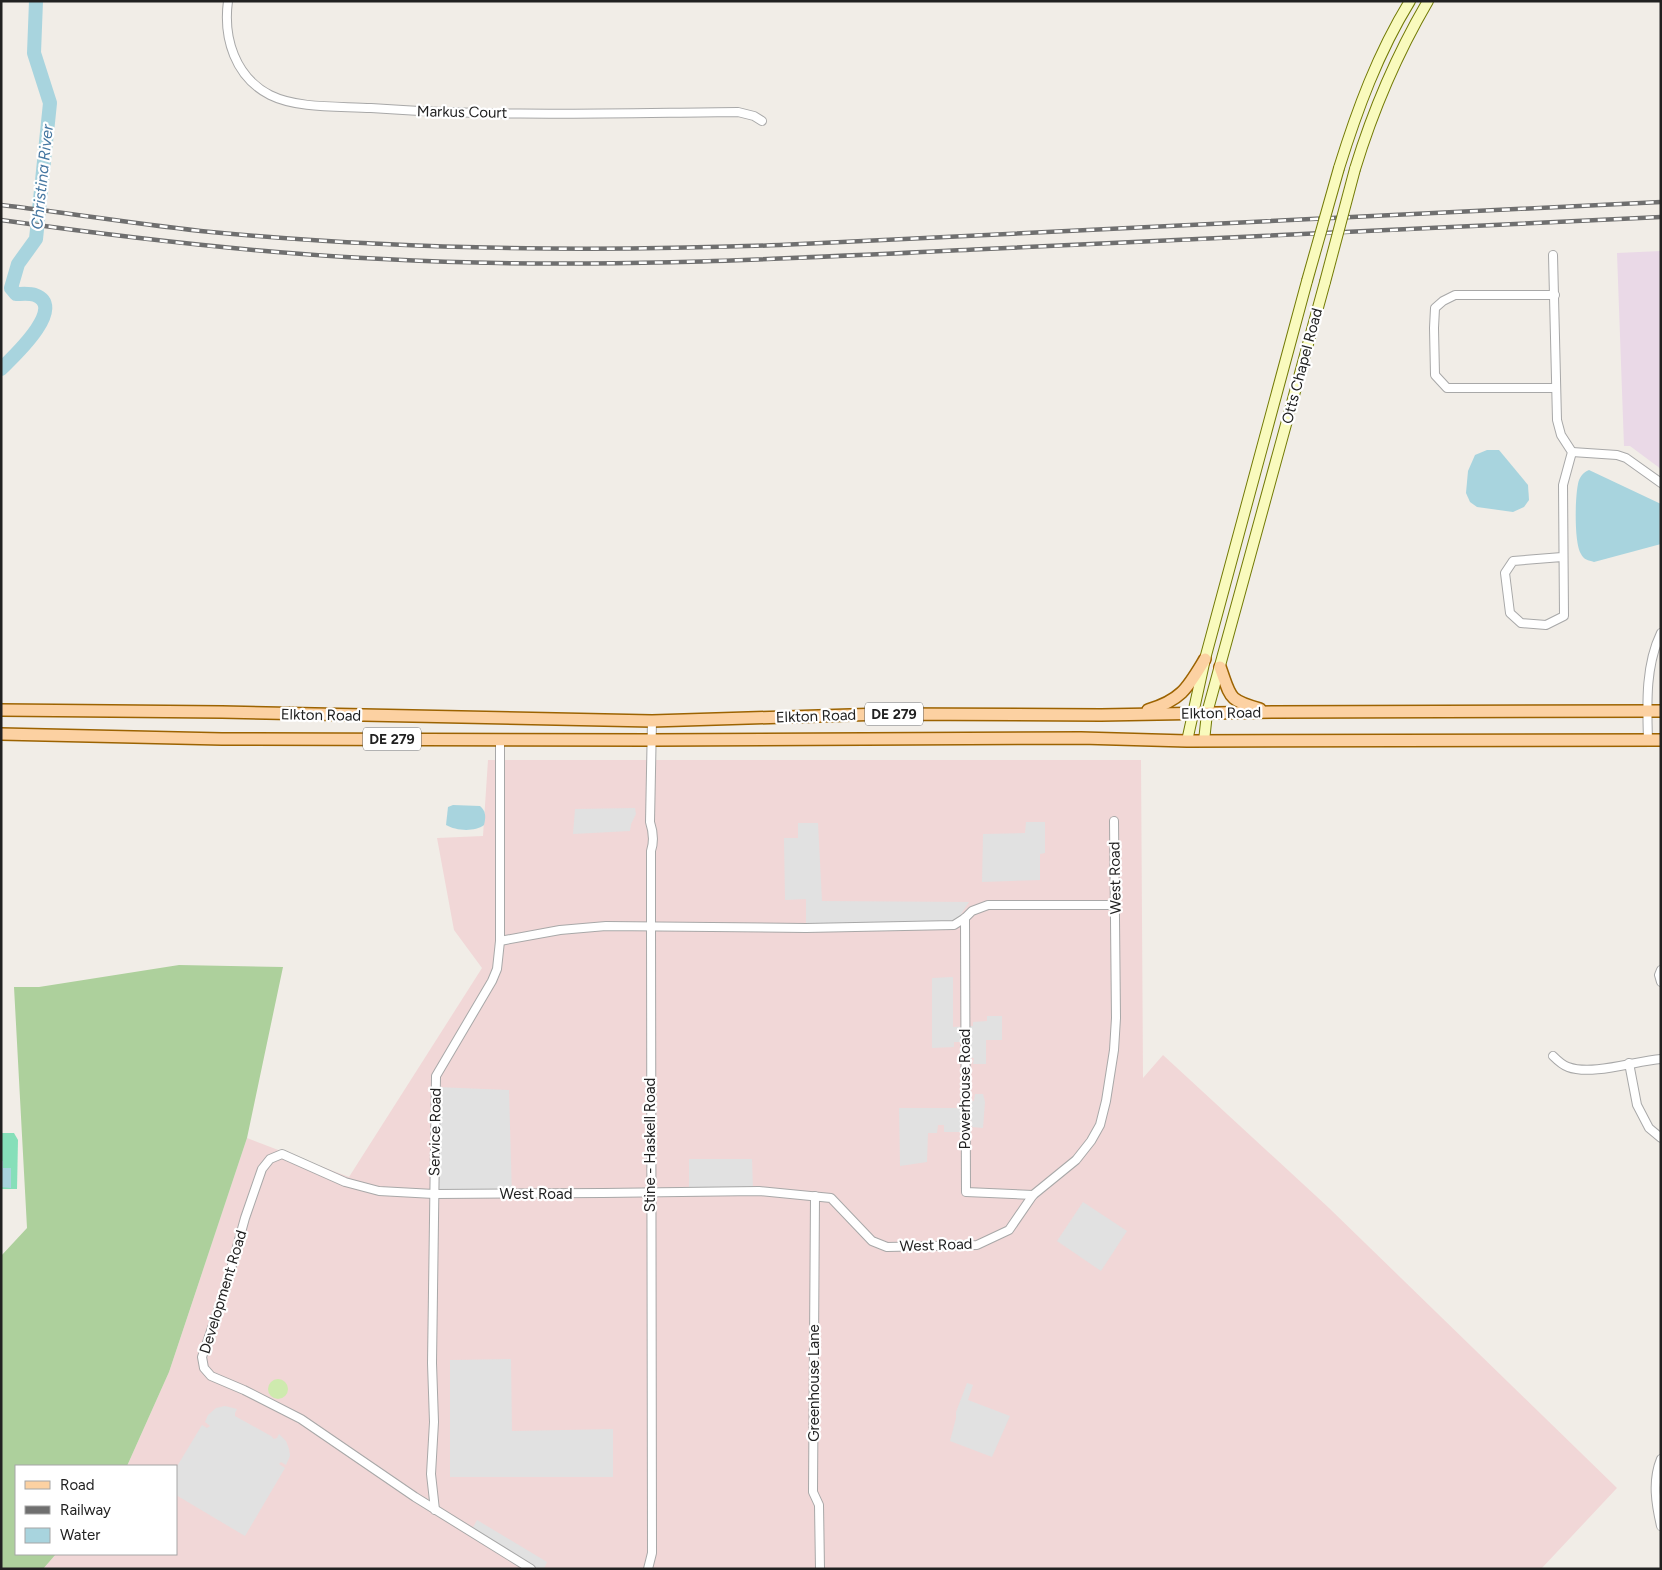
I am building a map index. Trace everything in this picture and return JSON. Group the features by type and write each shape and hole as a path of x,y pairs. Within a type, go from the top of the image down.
{"main road":[{"name":"Otts Chapel Road","path":"1187,741 1205,659 1339,168 1354,119 1372,76 1393,31 1410,1"},
{"name":"Otts Chapel Road","path":"1204,741 1207,713 1355,169 1386,82 1428,1"},
{"path":"1134,714 1162,706 1179,697 1190,684 1205,659"},
{"path":"1220,667 1226,687 1234,699 1243,704 1274,712"},
{"name":"Elkton Road","path":"1,710 222,712 652,721 883,714 1193,714 1661,710"},
{"name":"Elkton Road","path":"1,734 222,739 652,740 1081,738 1187,741 1661,740"}],"street":[{"name":"Markus Court","path":"228,1 227,30 236,60 248,77 260,87 271,95 288,101 313,105 415,112 549,114 738,112 746,113 762,121"},
{"path":"1553,255 1557,420 1561,435 1572,452 1562,485 1564,616 1546,625 1521,623 1510,613 1505,573 1508,568 1513,561 1562,557"},
{"path":"1555,295 1455,295 1443,301 1435,308 1434,328 1434,375 1447,388 1555,388"},
{"path":"1572,452 1617,455 1626,458 1661,483"},
{"path":"1648,740 1648,688 1656,644 1661,633"},
{"name":"Stine - Haskell Road","path":"648,1569 652,1553 650,926 652,828 650,822 652,721"},
{"name":"Service Road","path":"435,1510 431,1474 434,1422 432,1363 436,1076 492,981 497,969 500,941 500,740"},
{"name":"West Road","path":"434,1194 603,1194 759,1191 815,1196 832,1198 872,1241 887,1247 977,1245 1009,1230 1033,1195 1076,1160 1096,1134 1103,1116 1113,1057 1116,1018 1114,821"},
{"path":"500,941 560,930 606,926 858,927 954,925 972,911 988,905 1115,905"},
{"name":"Powerhouse Road","path":"965,918 966,1192 1033,1195"},
{"path":"1661,970 1659,975 1661,982"},
{"path":"1553,1056 1564,1065 1576,1069 1607,1068 1661,1059"},
{"path":"1629,1063 1631,1084 1637,1105 1649,1128 1661,1138"},
{"name":"Development Road","path":"434,1194 379,1191 345,1182 282,1154 270,1159 262,1169 245,1218 226,1287 202,1357 204,1368 211,1376 244,1390 301,1419 435,1510 531,1569"},
{"name":"Greenhouse Lane","path":"815,1196 813,1492 819,1505 820,1569"},
{"path":"1661,1459 1655,1483 1656,1504 1661,1526"}],"shaded area":[{"path":"1661,251 1661,469 1630,446 1624,446 1617,253"},
{"path":"488,760 1141,760 1143,1078 1163,1055 1329,1208 1617,1488 1541,1569 43,1569 55,1555 178,1555 178,1465 127,1465 169,1372 247,1138 349,1177 482,968 454,930 437,838 483,836"},
{"path":"635,808 636,814 630,831 573,834 575,809"},
{"path":"1026,822 1045,822 1045,853 1040,854 1040,880 982,882 983,834 1025,833"},
{"path":"798,823 818,823 822,901 969,902 954,925 806,928 806,899 785,900 784,838 798,838"},
{"path":"953,977 953,1027 973,1026 973,1022 987,1021 987,1016 1002,1016 1002,1040 986,1040 986,1064 973,1064 974,1058 965,1058 965,1042 954,1042 954,1047 932,1048 932,978"},
{"path":"436,1087 509,1090 512,1197 434,1194"},
{"path":"975,1094 983,1094 985,1102 983,1128 972,1127 971,1120 965,1120 965,1132 944,1132 944,1125 938,1125 937,1133 928,1133 927,1162 900,1166 899,1108 965,1108 965,1102 974,1101"},
{"path":"689,1159 752,1159 753,1191 689,1191"},
{"path":"1083,1202 1127,1231 1101,1271 1057,1241"},
{"path":"511,1359 512,1431 613,1429 613,1477 450,1477 450,1360"},
{"path":"967,1383 973,1385 968,1400 1010,1416 992,1457 950,1441 956,1412"},
{"path":"225,1406 237,1409 235,1416 274,1439 279,1434 286,1441 289,1449 290,1456 286,1465 281,1462 279,1464 285,1468 245,1536 178,1496 178,1465 202,1425 207,1428 210,1426 205,1422 208,1415 216,1408"},
{"path":"477,1520 547,1562 544,1569 531,1569 470,1533"}],"green space":[{"path":"179,965 283,967 247,1138 169,1372 127,1465 15,1465 15,1555 55,1555 43,1569 1,1569 1,1256 27,1228 14,987 39,987"},
{"path":"1,1133 14,1133 18,1140 17,1189 1,1189"},
{"path":"278,1379 285,1382 288,1389 285,1396 278,1399 271,1396 268,1389 271,1382"}],"water":[{"path":"1487,450 1499,450 1528,485 1529,500 1524,507 1513,512 1477,507 1470,502 1466,493 1468,471 1475,455"},
{"path":"1589,470 1661,504 1661,544 1594,562 1583,558 1577,540 1576,499 1579,480"},
{"path":"453,805 480,806 485,814 484,825 476,829 465,830 455,829 446,825 448,807"},
{"path":"1,1161 3,1161 3,1168 11,1168 11,1188 1,1187"}],"waterway":[{"name":"Christina River","path":"1,369 34,332 42,321 45,310 43,301 35,295 16,294 11,288 18,264 36,239 50,103 34,53 36,1"}],"railway":[{"path":"1,205 185,229 282,238 424,246 566,249 780,245 1661,202"},
{"path":"1,220 144,239 287,253 458,262 609,263 759,259 1661,217"}]}
